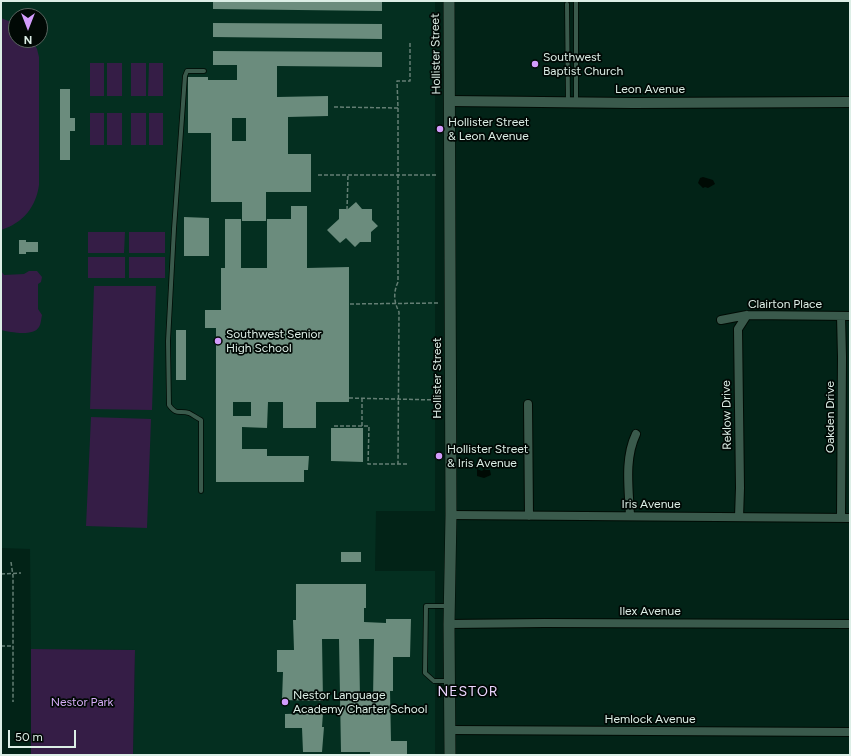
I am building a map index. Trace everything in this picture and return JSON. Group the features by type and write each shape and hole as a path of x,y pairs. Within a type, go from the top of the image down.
{"main road":[{"name":"Hollister Street","path":"449,1 451,515 450,755"}],"street":[{"name":"Leon Avenue","path":"450,101 850,102"},
{"name":"Clairton Place","path":"721,320 747,315 850,316"},
{"name":"Reklow Drive","path":"739,517 738,329 747,315"},
{"name":"Oakden Drive","path":"841,316 846,518"},
{"path":"528,404 529,516"},
{"path":"630,516 629,466 630,453 636,434"},
{"name":"Iris Avenue","path":"451,515 846,518"},
{"name":"Ilex Avenue","path":"450,624 850,624"},
{"name":"Hemlock Avenue","path":"450,730 850,732"}],"lane":[{"path":"572,102 576,1"},
{"path":"567,4 572,102"},
{"path":"201,491 201,420 189,413 174,411 169,405 168,341 185,76 187,71 204,71"},
{"path":"450,606 426,606 425,673 434,681 450,681"}],"path":[{"path":"398,464 398,312 395,304 395,290 398,282 397,81 410,81 410,43"},
{"path":"334,107 398,108"},
{"path":"318,174 437,175"},
{"path":"347,210 348,175"},
{"path":"350,304 438,303"},
{"path":"349,398 438,400"},
{"path":"362,398 362,426"},
{"path":"334,426 369,426 368,464 408,464"},
{"path":"11,562 13,702"},
{"path":"1,574 21,573"},
{"path":"1,646 13,646"}],"shaded area":[{"name":"Southwest Senior High School","path":"1,1 435,1 435,511 376,511 375,571 435,571 435,755 133,755 135,650 31,649 30,549 1,548"},
{"path":"703,177 713,180 715,184 708,188 703,188 698,183 700,178"},
{"path":"477,469 482,471 484,469 490,470 491,475 484,478 477,476"}],"green space":[{"path":"1,18 8,21 8,48 36,48 39,57 39,185 35,200 27,213 16,223 1,230"},
{"path":"90,63 104,63 104,96 90,96"},
{"path":"107,63 122,63 122,96 107,96"},
{"path":"131,63 146,63 146,96 131,96"},
{"path":"149,63 163,63 163,96 148,96"},
{"path":"90,113 104,113 104,145 90,145"},
{"path":"107,113 122,113 122,145 107,145"},
{"path":"131,113 146,113 146,145 131,145"},
{"path":"149,113 163,113 163,145 149,145"},
{"path":"88,232 125,232 124,253 88,253"},
{"path":"129,232 165,232 165,253 129,253"},
{"path":"88,257 125,257 125,278 88,278"},
{"path":"129,257 165,257 165,278 129,278"},
{"path":"1,271 4,275 24,274 29,271 37,271 42,277 41,282 38,284 38,309 42,315 40,326 36,330 21,333 1,330"},
{"path":"94,286 156,286 152,410 90,409"},
{"path":"91,417 151,419 147,528 86,526"},
{"name":"Nestor Park","path":"31,649 135,650 133,755 31,755"}],"building":[{"path":"213,1 382,1 382,11 213,9"},
{"path":"213,23 382,24 382,39 213,37"},
{"path":"213,51 382,52 382,67 277,66 277,97 328,96 328,116 288,117 288,154 311,154 311,192 266,192 266,221 242,221 242,202 211,202 211,133 188,133 188,77 208,77 208,80 237,80 237,65 213,65","holes":["232,118 246,118 246,141 232,141"]},
{"path":"60,89 70,89 70,118 75,118 75,131 70,131 70,160 60,160"},
{"path":"356,202 362,209 372,209 372,220 378,226 371,232 371,242 360,242 355,247 346,238 340,243 327,230 339,219 339,209 348,209"},
{"path":"291,206 307,206 307,268 349,267 349,402 316,402 316,428 283,428 283,402 268,402 267,428 242,427 242,449 267,449 267,456 309,456 308,470 304,470 304,482 216,482 216,328 205,328 205,310 221,310 221,268 225,268 225,219 241,219 241,268 267,268 267,219 291,219","holes":["233,402 251,402 251,416 233,416"]},
{"path":"184,217 209,218 209,256 184,256"},
{"path":"19,240 26,240 26,242 38,242 38,252 26,252 26,254 19,254"},
{"path":"176,330 186,330 186,380 176,380"},
{"path":"331,428 363,428 363,462 331,461"},
{"path":"341,552 361,552 361,562 341,562"},
{"path":"296,584 366,584 366,608 364,608 364,622 386,623 386,619 411,619 410,657 393,657 393,691 390,691 391,741 407,741 407,755 370,755 370,752 341,752 339,639 322,639 323,701 282,700 283,672 277,672 277,650 294,650 293,620 296,620","holes":["359,639 374,639 373,698 360,698"]},
{"path":"323,713 322,727 324,727 322,752 303,752 302,728 285,728 285,714"}],"place":[{"name":"Southwest Baptist Church","path":"535,64"},
{"name":"Hollister Street & Leon Avenue","path":"440,129"},
{"name":"Southwest Senior High School","path":"218,341"},
{"name":"Hollister Street & Iris Avenue","path":"439,456"},
{"name":"Nestor Language Academy Charter School","path":"285,702"}],"district":[{"name":"NESTOR","path":"468,692"}]}
